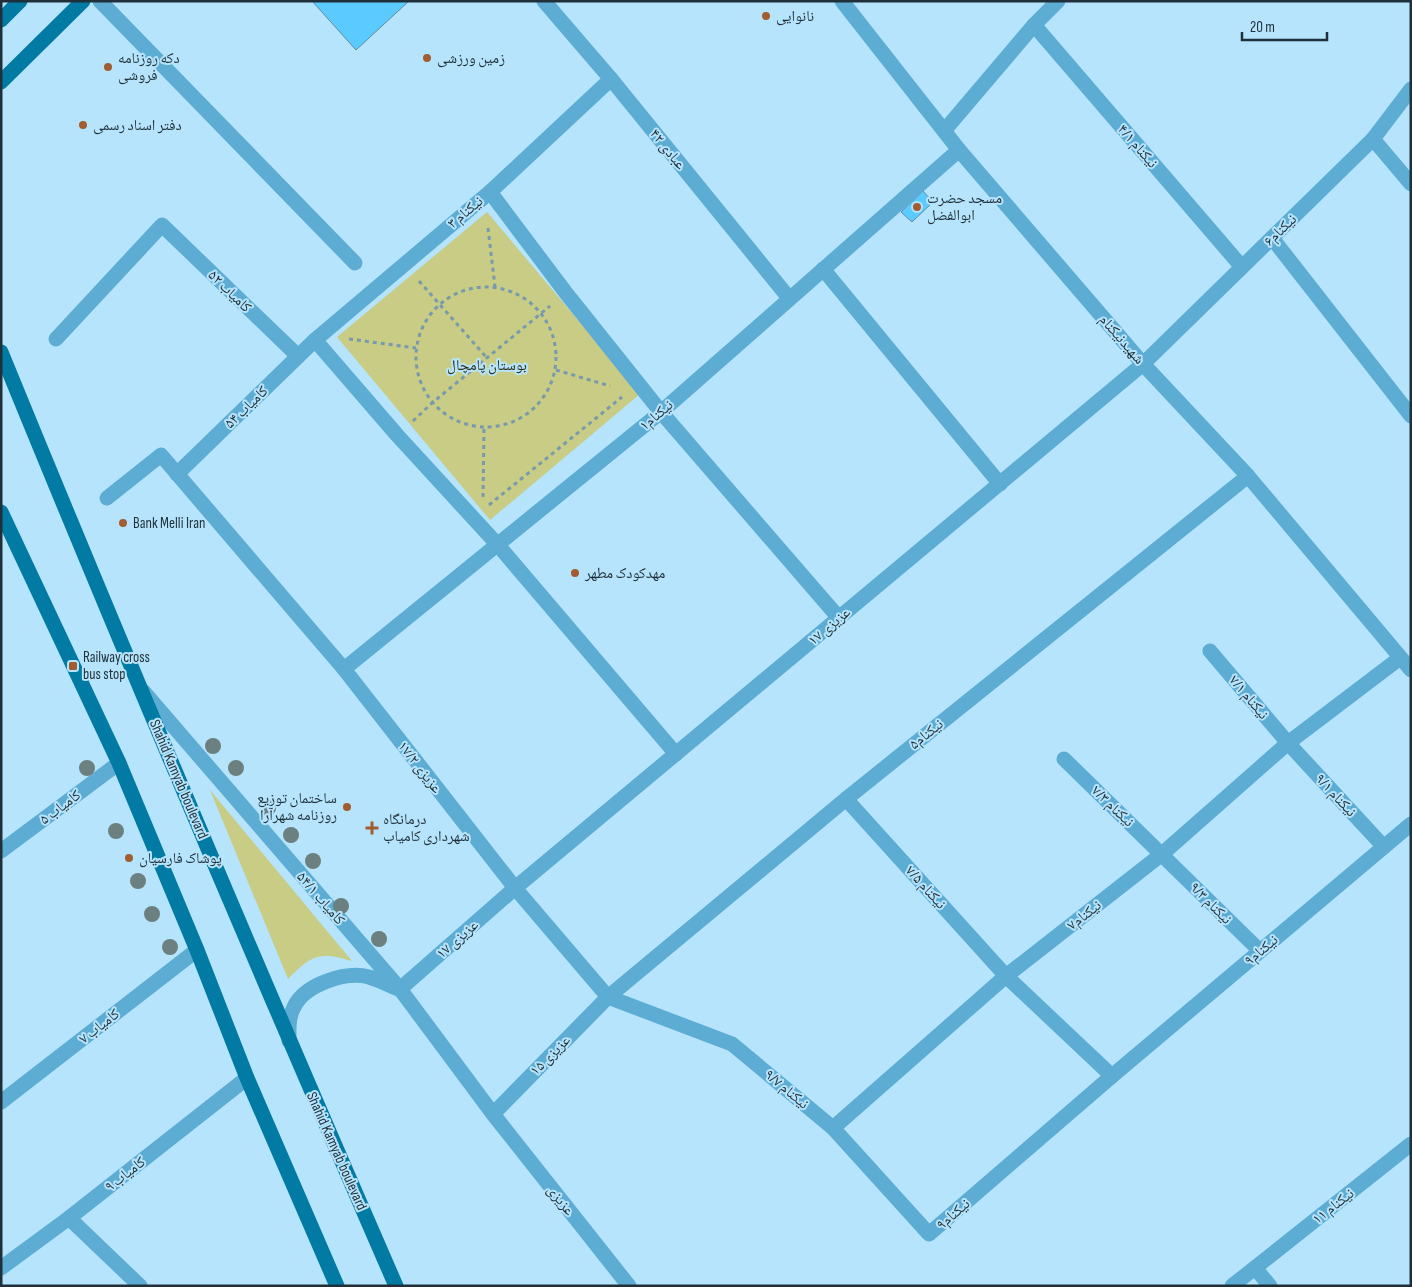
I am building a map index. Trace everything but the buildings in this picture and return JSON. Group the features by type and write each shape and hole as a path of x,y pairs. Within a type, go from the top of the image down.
{"main road":[{"path":"1,20 20,1"},
{"path":"1,82 83,1"},
{"name":"Shahid Kamyab boulevard","path":"1,352 289,1041 396,1286"},
{"path":"1,512 119,763 198,950 248,1078 337,1286"}],"street":[{"path":"100,1 354,263"},
{"name":"عبادی ۴۲","path":"544,1 611,79 789,298"},
{"name":"شهیدنیکنام","path":"842,1 959,150 1143,364 1248,476 1411,670"},
{"path":"944,131 1034,25 1058,1"},
{"name":"نیکنام ۴/۱","path":"1034,25 1242,267"},
{"name":"نیکنام ۳","path":"315,340 490,192 611,79"},
{"name":"نیکنام۶","path":"1143,364 1373,139 1411,89"},
{"path":"1373,139 1411,184"},
{"name":"نیکنام۱","path":"344,669 661,412 959,150"},
{"path":"490,192 566,293 661,412 839,618"},
{"name":"کامیاب ۵۲","path":"56,339 162,225 298,356"},
{"path":"1272,238 1411,416"},
{"path":"823,269 1000,484"},
{"path":"315,340 397,435 496,544 676,754"},
{"name":"کامیاب ۵۴","path":"177,474 315,340"},
{"name":"عزیزی ۱۷","path":"400,989 515,888 1143,364"},
{"name":"عزیزی ۱۷/۲","path":"107,498 161,455 344,669 515,888"},
{"name":"نیکنام۵","path":"608,997 846,799 1248,476"},
{"name":"نیکنام ۷/۱","path":"1210,651 1288,743"},
{"name":"نیکنام۷","path":"833,1128 1006,976 1162,854 1288,743 1400,658"},
{"name":"کامیاب ۵۴/۱","path":"140,688 400,989 493,1114"},
{"name":"نیکنام ۹/۱","path":"1288,743 1384,847"},
{"name":"نیکنام ۷/۳","path":"1064,758 1162,854"},
{"name":"کامیاب ۵","path":"1,852 119,763"},
{"name":"نیکنام ۷/۵","path":"846,799 1006,976"},
{"name":"نیکنام۹","path":"929,1234 1112,1076 1411,824"},
{"name":"نیکنام ۹/۳","path":"1162,854 1260,951"},
{"path":"515,888 608,997"},
{"name":"کامیاب ۷","path":"1,1102 198,950"},
{"path":"289,1041 288,1023 294,1005 306,992 322,983 342,976 368,977 400,989"},
{"path":"1006,976 1112,1076"},
{"name":"عزیزی ۱۵","path":"493,1114 608,997"},
{"name":"نیکنام ۹/۷","path":"608,997 732,1044 833,1128 929,1234"},
{"name":"کامیاب ۹","path":"1,1268 69,1218 248,1078"},
{"name":"عزیزی","path":"493,1114 629,1286"},
{"name":"نیکنام ۱۱","path":"1232,1286 1411,1144"},
{"path":"69,1218 140,1286"},
{"path":"1255,1268 1270,1286"}],"path":[{"path":"490,192 487,212 494,287"},
{"path":"404,264 487,358"},
{"path":"494,287 512,292 528,301 541,313 551,330 556,350 556,370 549,389 538,405 522,418 504,425 484,428 464,424 447,416 432,403 422,387 416,368 416,348 424,324 439,304 456,293 475,288 494,287"},
{"path":"397,435 432,403 566,293"},
{"path":"315,340 336,337 416,348"},
{"path":"483,511 629,391"},
{"path":"483,501 484,428"}],"green space":[{"name":"بوستان پامچال","path":"487,212 640,394 490,520 337,337"},
{"path":"210,790 352,961 332,956 317,957 303,965 288,979"}],"place":[{"name":"نانوایی","path":"766,16"},
{"name":"زمین ورزشی","path":"427,58"},
{"name":"دکه روزنامه فروشی","path":"108,67"},
{"name":"دفتر اسناد رسمی","path":"83,125"},
{"name":"مسجد حضرت ابوالفضل","path":"917,207"},
{"name":"Bank Melli Iran","path":"123,523"},
{"name":"مهدکودک مطهر","path":"575,573"},
{"name":"Railway cross bus stop","path":"73,666"},
{"name":"ساختمان توزیع روزنامه شهرآرا","path":"347,807"},
{"name":"درمانگاه شهرداری کامیاب","path":"372,828"},
{"name":"پوشاک فارسیان","path":"129,858"}]}
